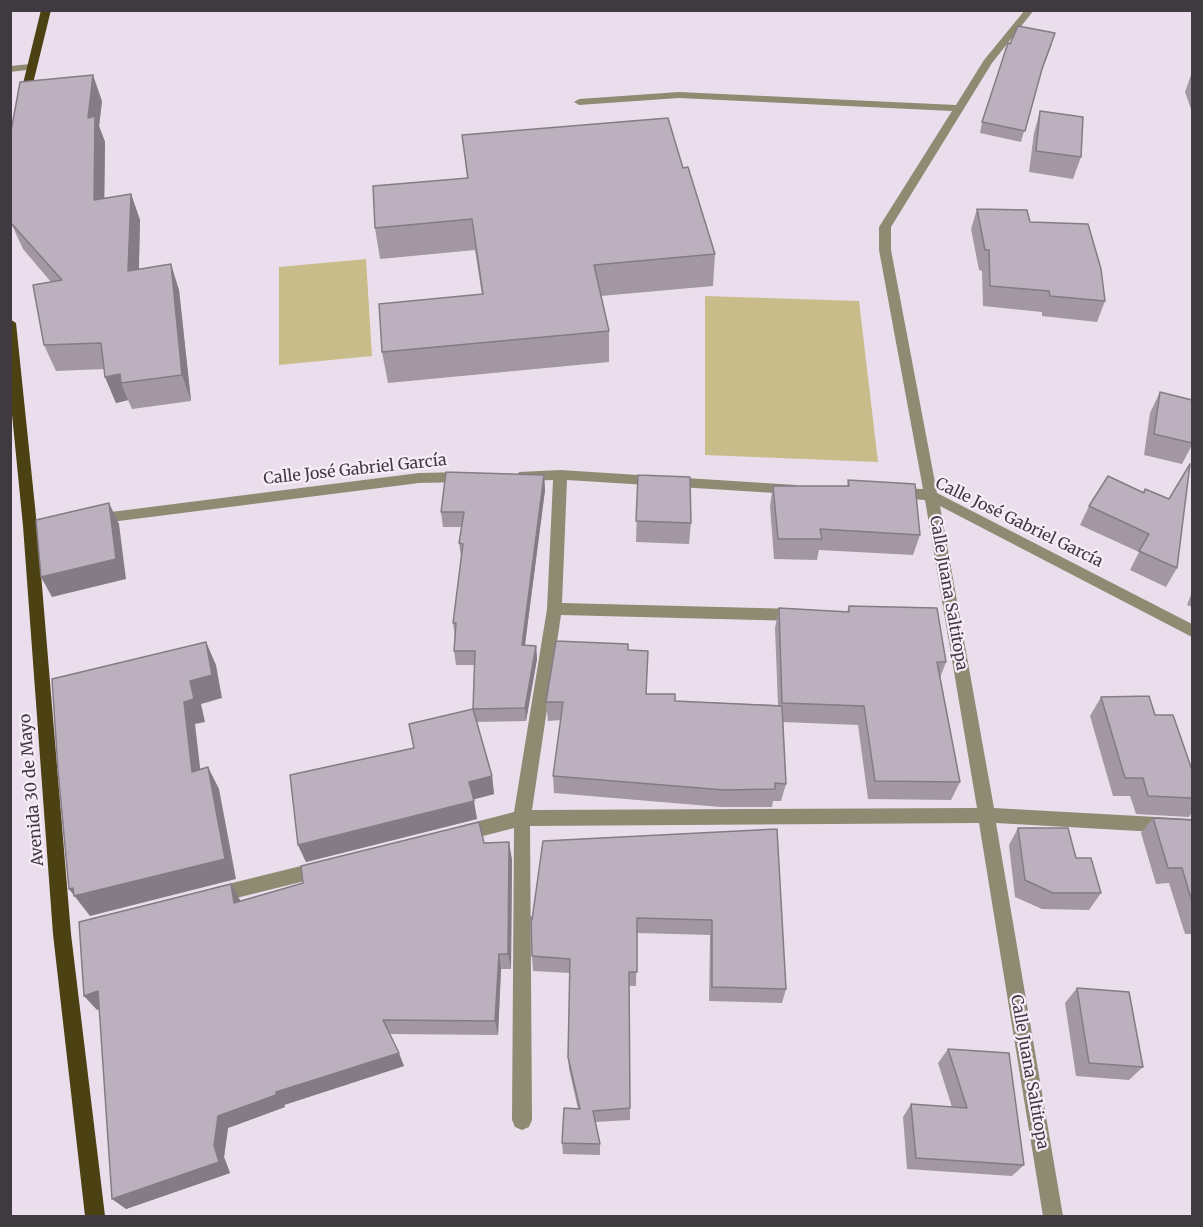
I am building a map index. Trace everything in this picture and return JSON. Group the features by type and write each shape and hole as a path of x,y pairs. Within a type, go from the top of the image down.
{"main road":[{"path":"22,111 46,10"},
{"name":"Avenida 30 de Mayo","path":"10,323 14,387 36,525 68,932 95,1216"}],"street":[{"name":"Calle Juana Saltitopa","path":"1030,10 987,62 885,227 885,250 930,495 948,619 985,815 1053,1216"},
{"path":"10,69 31,67"},
{"path":"579,102 679,95 959,108"},
{"path":"513,476 560,476 803,489"},
{"path":"522,1120 522,818 554,609 560,476"},
{"name":"Calle José Gabriel García","path":"77,521 419,478 478,477"},
{"name":"Calle José Gabriel García","path":"884,493 930,495 1192,631"},
{"path":"554,609 813,616"},
{"path":"442,838 522,818 985,815 1192,826"},
{"path":"200,899 338,864"}],"shaded area":[{"path":"366,259 372,356 279,365 279,267"},
{"path":"705,296 859,301 878,462 705,455"}],"building":[{"path":"1018,26 1055,33 1042,69 1025,131 982,122 1008,43 1010,44"},
{"path":"93,75 88,118 95,116 94,200 131,194 128,271 171,264 182,375 121,383 120,374 105,377 101,343 44,345 33,285 62,280 11,223 10,137 20,82"},
{"path":"1040,111 1083,117 1081,157 1036,151"},
{"path":"668,118 683,168 688,167 715,254 594,265 609,331 382,352 379,304 483,294 472,219 375,228 373,186 468,178 462,135"},
{"path":"977,209 1027,210 1030,222 1088,224 1101,269 1105,301 1050,296 1049,291 990,286 989,250 985,250"},
{"path":"1160,392 1192,400 1192,443 1154,434"},
{"path":"1190,464 1177,568 1139,551 1149,534 1089,506 1108,476 1144,493 1145,489 1169,499"},
{"path":"446,472 544,475 522,645 536,646 525,708 473,709 475,651 454,651 456,623 453,623 463,544 459,543 464,512 441,512"},
{"path":"638,475 690,477 691,523 636,521"},
{"path":"848,480 915,484 920,535 820,529 822,539 778,539 773,486 849,486"},
{"path":"109,503 116,559 41,577 36,520"},
{"path":"849,606 937,608 946,662 937,662 960,782 875,781 864,706 782,703 779,608 849,612"},
{"path":"556,641 628,644 628,650 648,651 646,694 675,694 675,701 782,706 786,784 775,783 775,789 724,790 553,776 563,702 546,702"},
{"path":"206,642 212,675 190,681 194,699 184,702 192,772 208,767 225,859 74,896 73,888 69,889 52,679"},
{"path":"1149,696 1155,715 1173,715 1192,770 1192,798 1148,796 1143,778 1125,778 1101,697"},
{"path":"473,709 492,776 469,782 474,801 298,845 290,775 414,748 409,724"},
{"path":"1153,818 1192,820 1192,902 1182,868 1168,868"},
{"path":"479,822 484,843 509,842 508,954 499,954 495,1021 383,1020 399,1053 276,1092 276,1095 218,1116 214,1145 219,1162 112,1199 98,991 84,996 79,922 231,884 234,903 303,883 301,866"},
{"path":"1018,828 1068,828 1076,858 1091,858 1101,893 1053,893 1025,880"},
{"path":"777,829 786,989 712,987 712,920 637,918 637,972 629,972 630,1108 593,1111 600,1144 562,1143 564,1108 580,1109 568,1057 570,959 532,956 531,917 532,920 543,841"},
{"path":"1077,988 1129,992 1143,1067 1089,1063"},
{"path":"948,1049 1009,1053 1024,1165 916,1158 911,1104 967,1108"}]}
